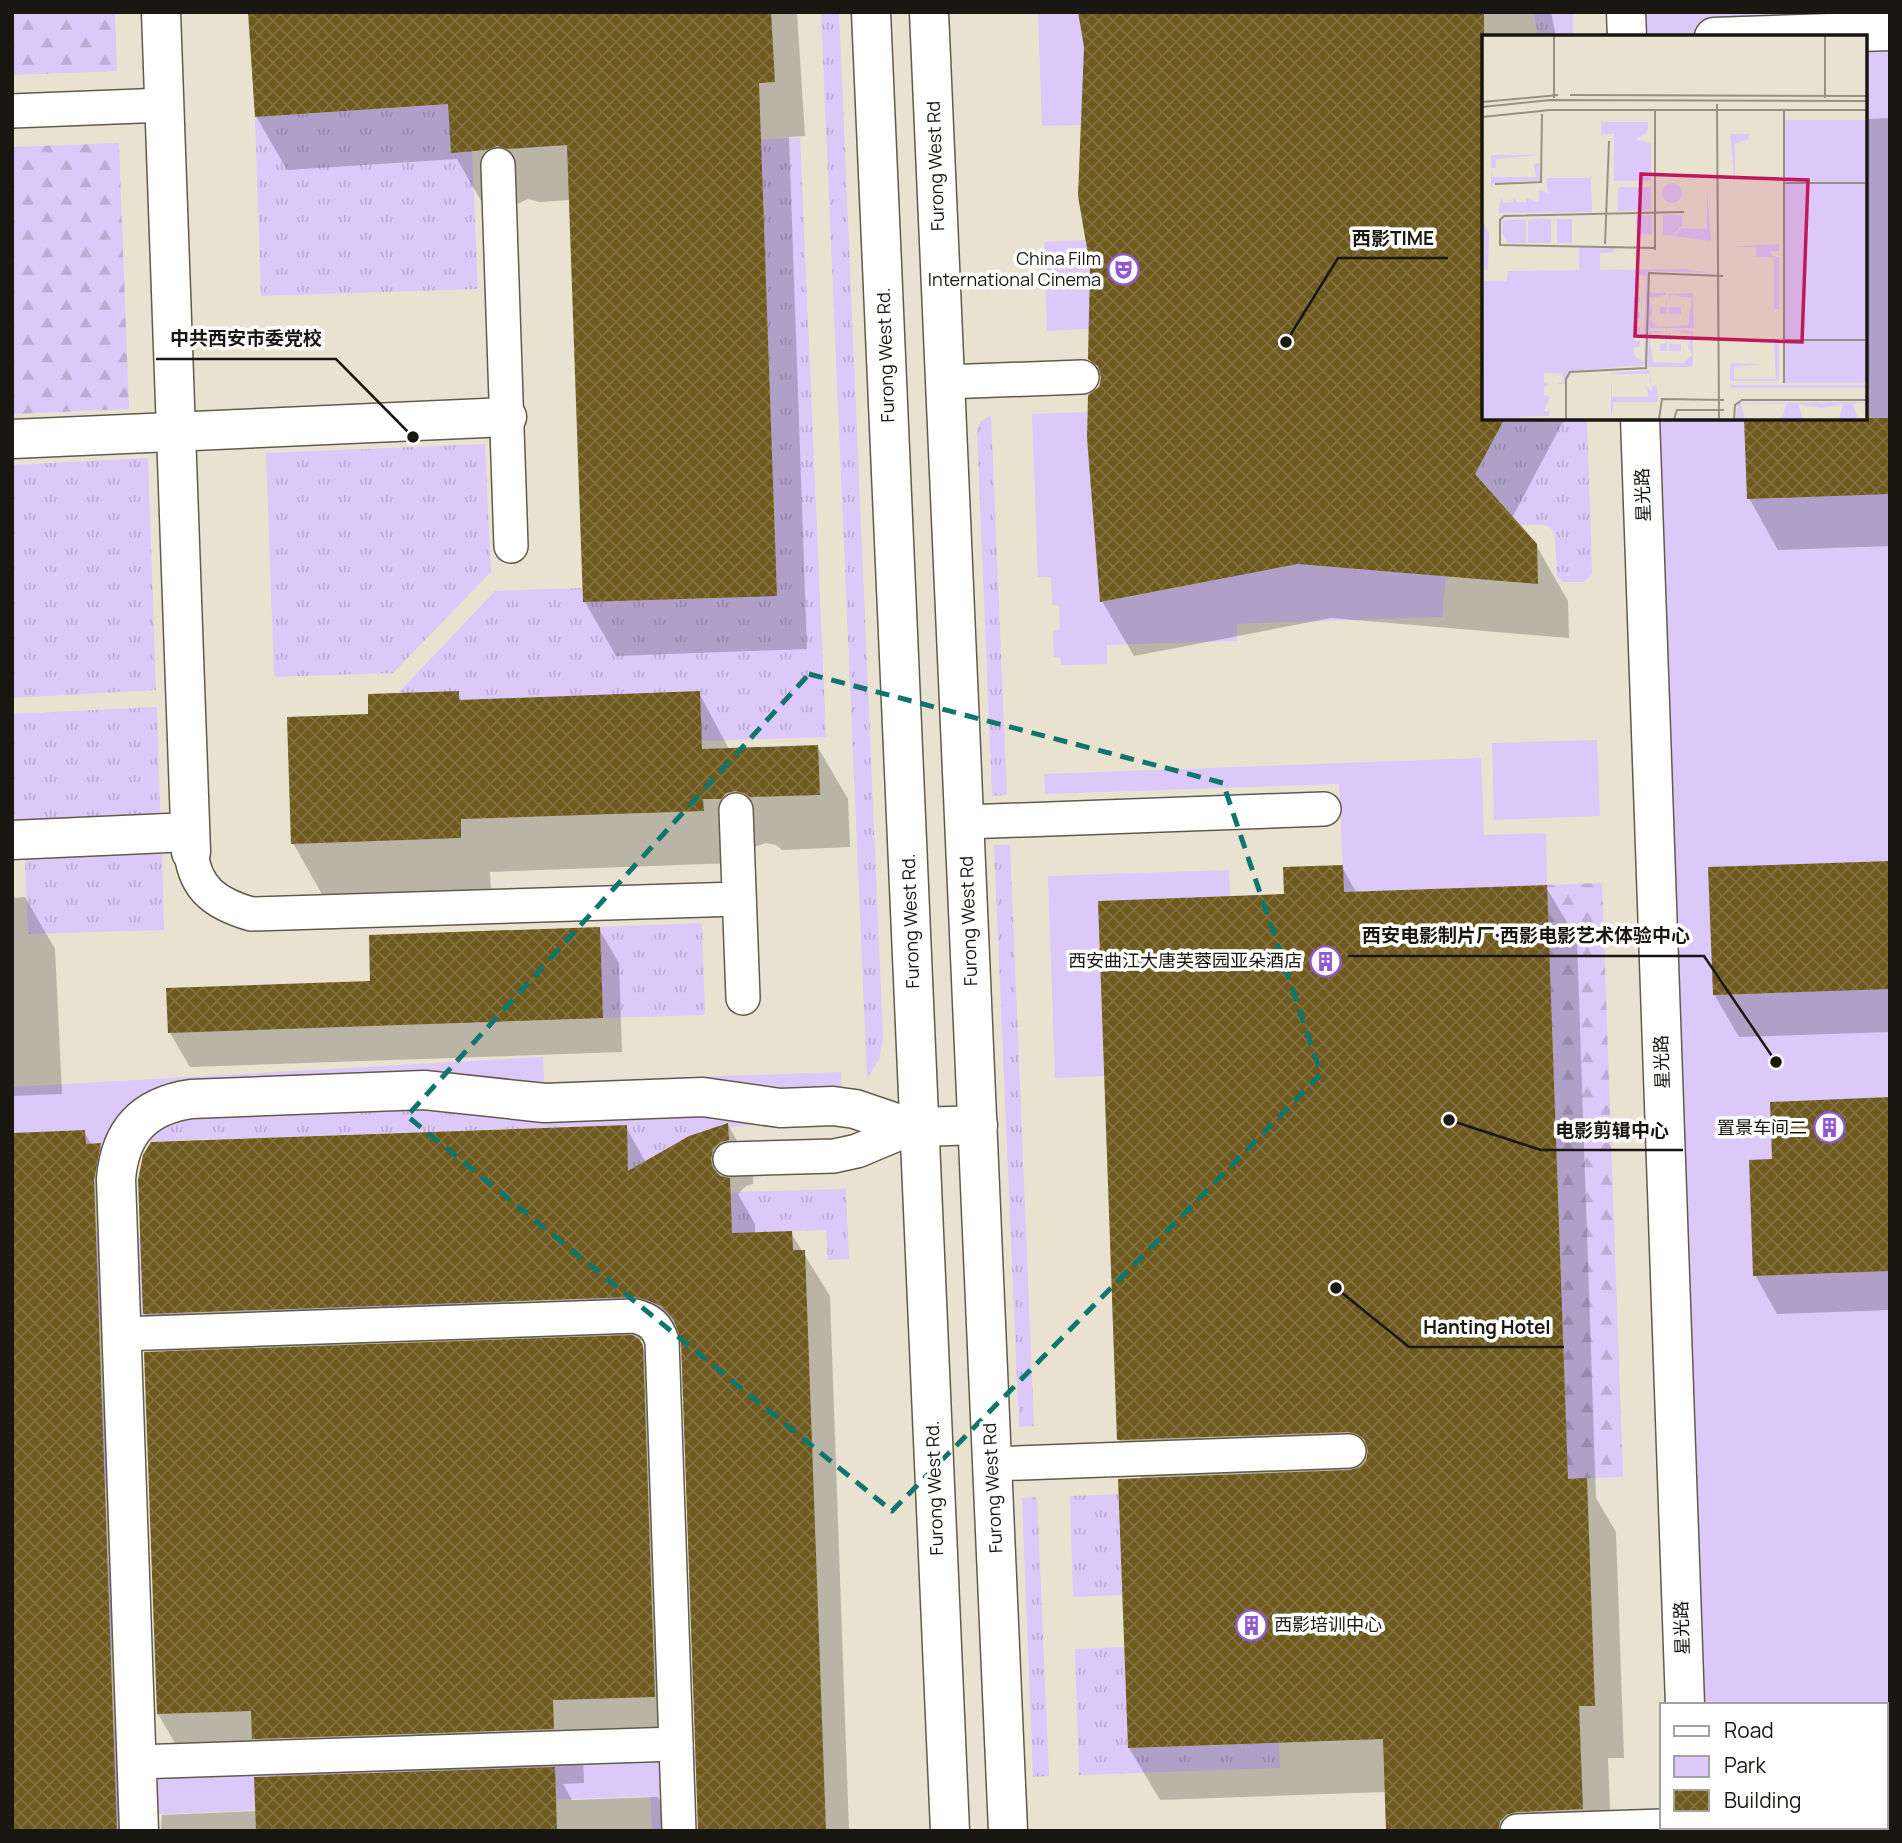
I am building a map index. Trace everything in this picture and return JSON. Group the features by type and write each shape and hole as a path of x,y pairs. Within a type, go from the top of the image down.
{"street":[{"path":"12,840 190,842 162,12"},
{"name":"Furong West Rd.","path":"871,12 950,1831"},
{"name":"Furong West Rd","path":"929,12 1008,1831"},
{"path":"1626,12 1627,35"},
{"path":"1773,35 1890,31"},
{"path":"12,439 507,417"},
{"name":"星光路","path":"1640,420 1685,1703"},
{"path":"139,1831 116,1179 121,1149 136,1124 162,1105 191,1098 424,1090 545,1103 702,1097 780,1108 833,1106 855,1109 920,1128 978,1125"}],"lane":[{"path":"12,111 165,105"},
{"path":"498,165 512,546"},
{"path":"945,382 1082,377"},
{"path":"736,810 743,998"},
{"path":"965,822 1324,810"},
{"path":"190,842 192,864 197,878 214,899 225,906 251,914 739,899"},
{"path":"730,1159 834,1156 857,1151 900,1133 920,1128"},
{"path":"121,1334 635,1316 650,1320 662,1341 679,1831"},
{"path":"992,1464 1349,1451"},
{"path":"136,1762 676,1744"},
{"path":"1517,1831 1660,1826"}],"highlighted area":[{"path":"809,674 1223,783 1321,1074 892,1511 407,1116"}],"green space":[{"path":"12,12 115,12 117,71 12,75"},
{"path":"821,12 839,12 883,1038 879,1060 867,1078"},
{"path":"1038,12 1078,12 1084,47 1081,125 1042,126"},
{"path":"1533,12 1573,12 1573,35 1536,35"},
{"path":"1626,12 1890,12 1890,1831 1689,1831 1888,1829 1888,1703 1685,1703 1640,420 1867,420 1867,35 1627,35"},
{"path":"448,104 451,152 472,151 478,289 261,296 255,117"},
{"path":"800,138 826,737 701,741 699,692 459,700 398,693 495,591 582,588 583,602 777,595 761,139"},
{"path":"119,143 129,409 12,414 12,147"},
{"path":"1085,240 1090,266 1089,329 1047,331 1044,242"},
{"path":"1087,412 1101,602 1298,564 1446,576 1442,617 1237,624 1237,641 1107,645 1107,664 1061,665 1060,657 1054,657 1053,631 1060,630 1059,606 1052,605 1051,577 1038,577 1032,414"},
{"path":"991,415 1007,795 992,796 977,429 981,421"},
{"path":"1504,420 1587,420 1592,574 1584,582 1563,582 1557,576 1555,536 1551,528 1545,525 1521,525 1475,474"},
{"path":"485,444 491,572 393,673 274,677 266,453"},
{"path":"148,458 156,690 12,698 12,465"},
{"path":"157,707 160,813 12,820 12,714"},
{"path":"1597,740 1600,816 1494,820 1492,743"},
{"path":"1481,758 1484,835 1546,833 1547,885 1344,892 1339,784 1045,794 1044,774"},
{"path":"994,845 1010,845 1034,1426 1019,1427"},
{"path":"162,853 164,930 28,934 25,859"},
{"path":"1229,870 1230,896 1098,901 1104,1076 1055,1078 1048,876"},
{"path":"1602,883 1623,1477 1568,1479 1547,885"},
{"path":"702,923 705,1015 603,1018 600,927"},
{"path":"543,1057 544,1082 841,1072 842,1092 127,1114 124,1818 109,1819 106,1731 120,1730 117,1651 103,1652 100,1564 114,1563 112,1485 98,1485 95,1398 109,1397 106,1318 92,1318 89,1231 103,1230 100,1152 86,1152 85,1130 12,1133 12,1087"},
{"path":"430,1104 707,1111 833,1123 742,1126 689,1136 716,1196 731,1192 846,1189 849,1259 828,1260 826,1230 686,1235 673,1255 679,1422 692,1422 693,1435 680,1436 688,1665 701,1664 701,1680 689,1680 690,1727 673,1336 140,1321 137,1239 182,1238 185,1314 264,1311 263,1277 508,1268 509,1303 588,1300 586,1224 630,1222 627,1125 139,1142 164,1119"},
{"path":"1119,1494 1122,1595 1073,1597 1070,1496"},
{"path":"1037,1497 1049,1776 1033,1777 1022,1498"},
{"path":"1124,1647 1128,1748 1279,1743 1280,1768 1079,1775 1075,1649"},
{"path":"704,1750 704,1765 692,1765 691,1751"},
{"path":"657,1757 664,1762 666,1831 652,1831 650,1796 549,1800 547,1767 382,1773 387,1766"},
{"path":"350,1768 356,1773 358,1831 348,1774 259,1777 260,1810 157,1814 151,1780 157,1774"}],"building":[{"path":"248,12 771,12 775,82 759,83 777,596 583,602 567,145 508,149 497,146 486,150 451,153 448,104 255,117"},
{"path":"1078,12 1484,12 1482,420 1504,420 1475,474 1537,544 1538,584 1298,564 1100,602 1087,438 1088,395 1099,387 1101,377 1098,366 1088,359 1090,266 1078,196 1084,47"},
{"path":"1890,418 1890,494 1747,499 1744,420"},
{"path":"459,691 459,700 700,691 702,749 818,745 820,795 750,797 735,791 726,793 721,799 703,799 704,811 461,819 461,838 291,844 287,717 368,714 368,694"},
{"path":"1890,861 1890,989 1713,995 1708,867"},
{"path":"1343,865 1344,892 1547,885 1568,1479 1587,1478 1595,1706 1579,1706 1583,1809 1516,1812 1506,1815 1500,1821 1498,1831 1386,1831 1383,1739 1128,1748 1118,1479 1350,1470 1360,1467 1366,1461 1368,1451 1365,1440 1348,1432 1117,1440 1098,901 1284,894 1283,867"},
{"path":"600,927 603,1018 168,1033 166,988 370,981 369,935"},
{"path":"1890,1097 1890,1271 1753,1276 1749,1160 1772,1159 1770,1102"},
{"path":"728,1123 729,1140 721,1142 713,1149 711,1160 713,1168 720,1176 730,1178 732,1233 792,1231 793,1250 805,1250 826,1831 698,1831 681,1340 674,1320 661,1306 634,1297 143,1314 138,1180 143,1155 151,1142 627,1125 628,1171 689,1136"},
{"path":"85,1130 86,1144 101,1143 94,1180 117,1831 12,1831 12,1133"},
{"path":"632,1335 643,1345 655,1697 553,1700 554,1729 252,1739 251,1711 157,1714 144,1352"},
{"path":"555,1767 557,1831 256,1831 254,1777"}],"place":[{"name":"China Film International Cinema","path":"1124,269"},
{"name":"西影TIME","path":"1286,342"},
{"name":"中共西安市委党校","path":"413,437"},
{"name":"西安曲江大唐芙蓉园亚朵酒店","path":"1325,961"},
{"name":"西安电影制片厂·西影电影艺术体验中心","path":"1776,1062"},
{"name":"电影剪辑中心","path":"1449,1120"},
{"name":"置景车间二","path":"1830,1128"},
{"name":"Hanting Hotel","path":"1336,1288"},
{"name":"西影培训中心","path":"1251,1625"}]}
